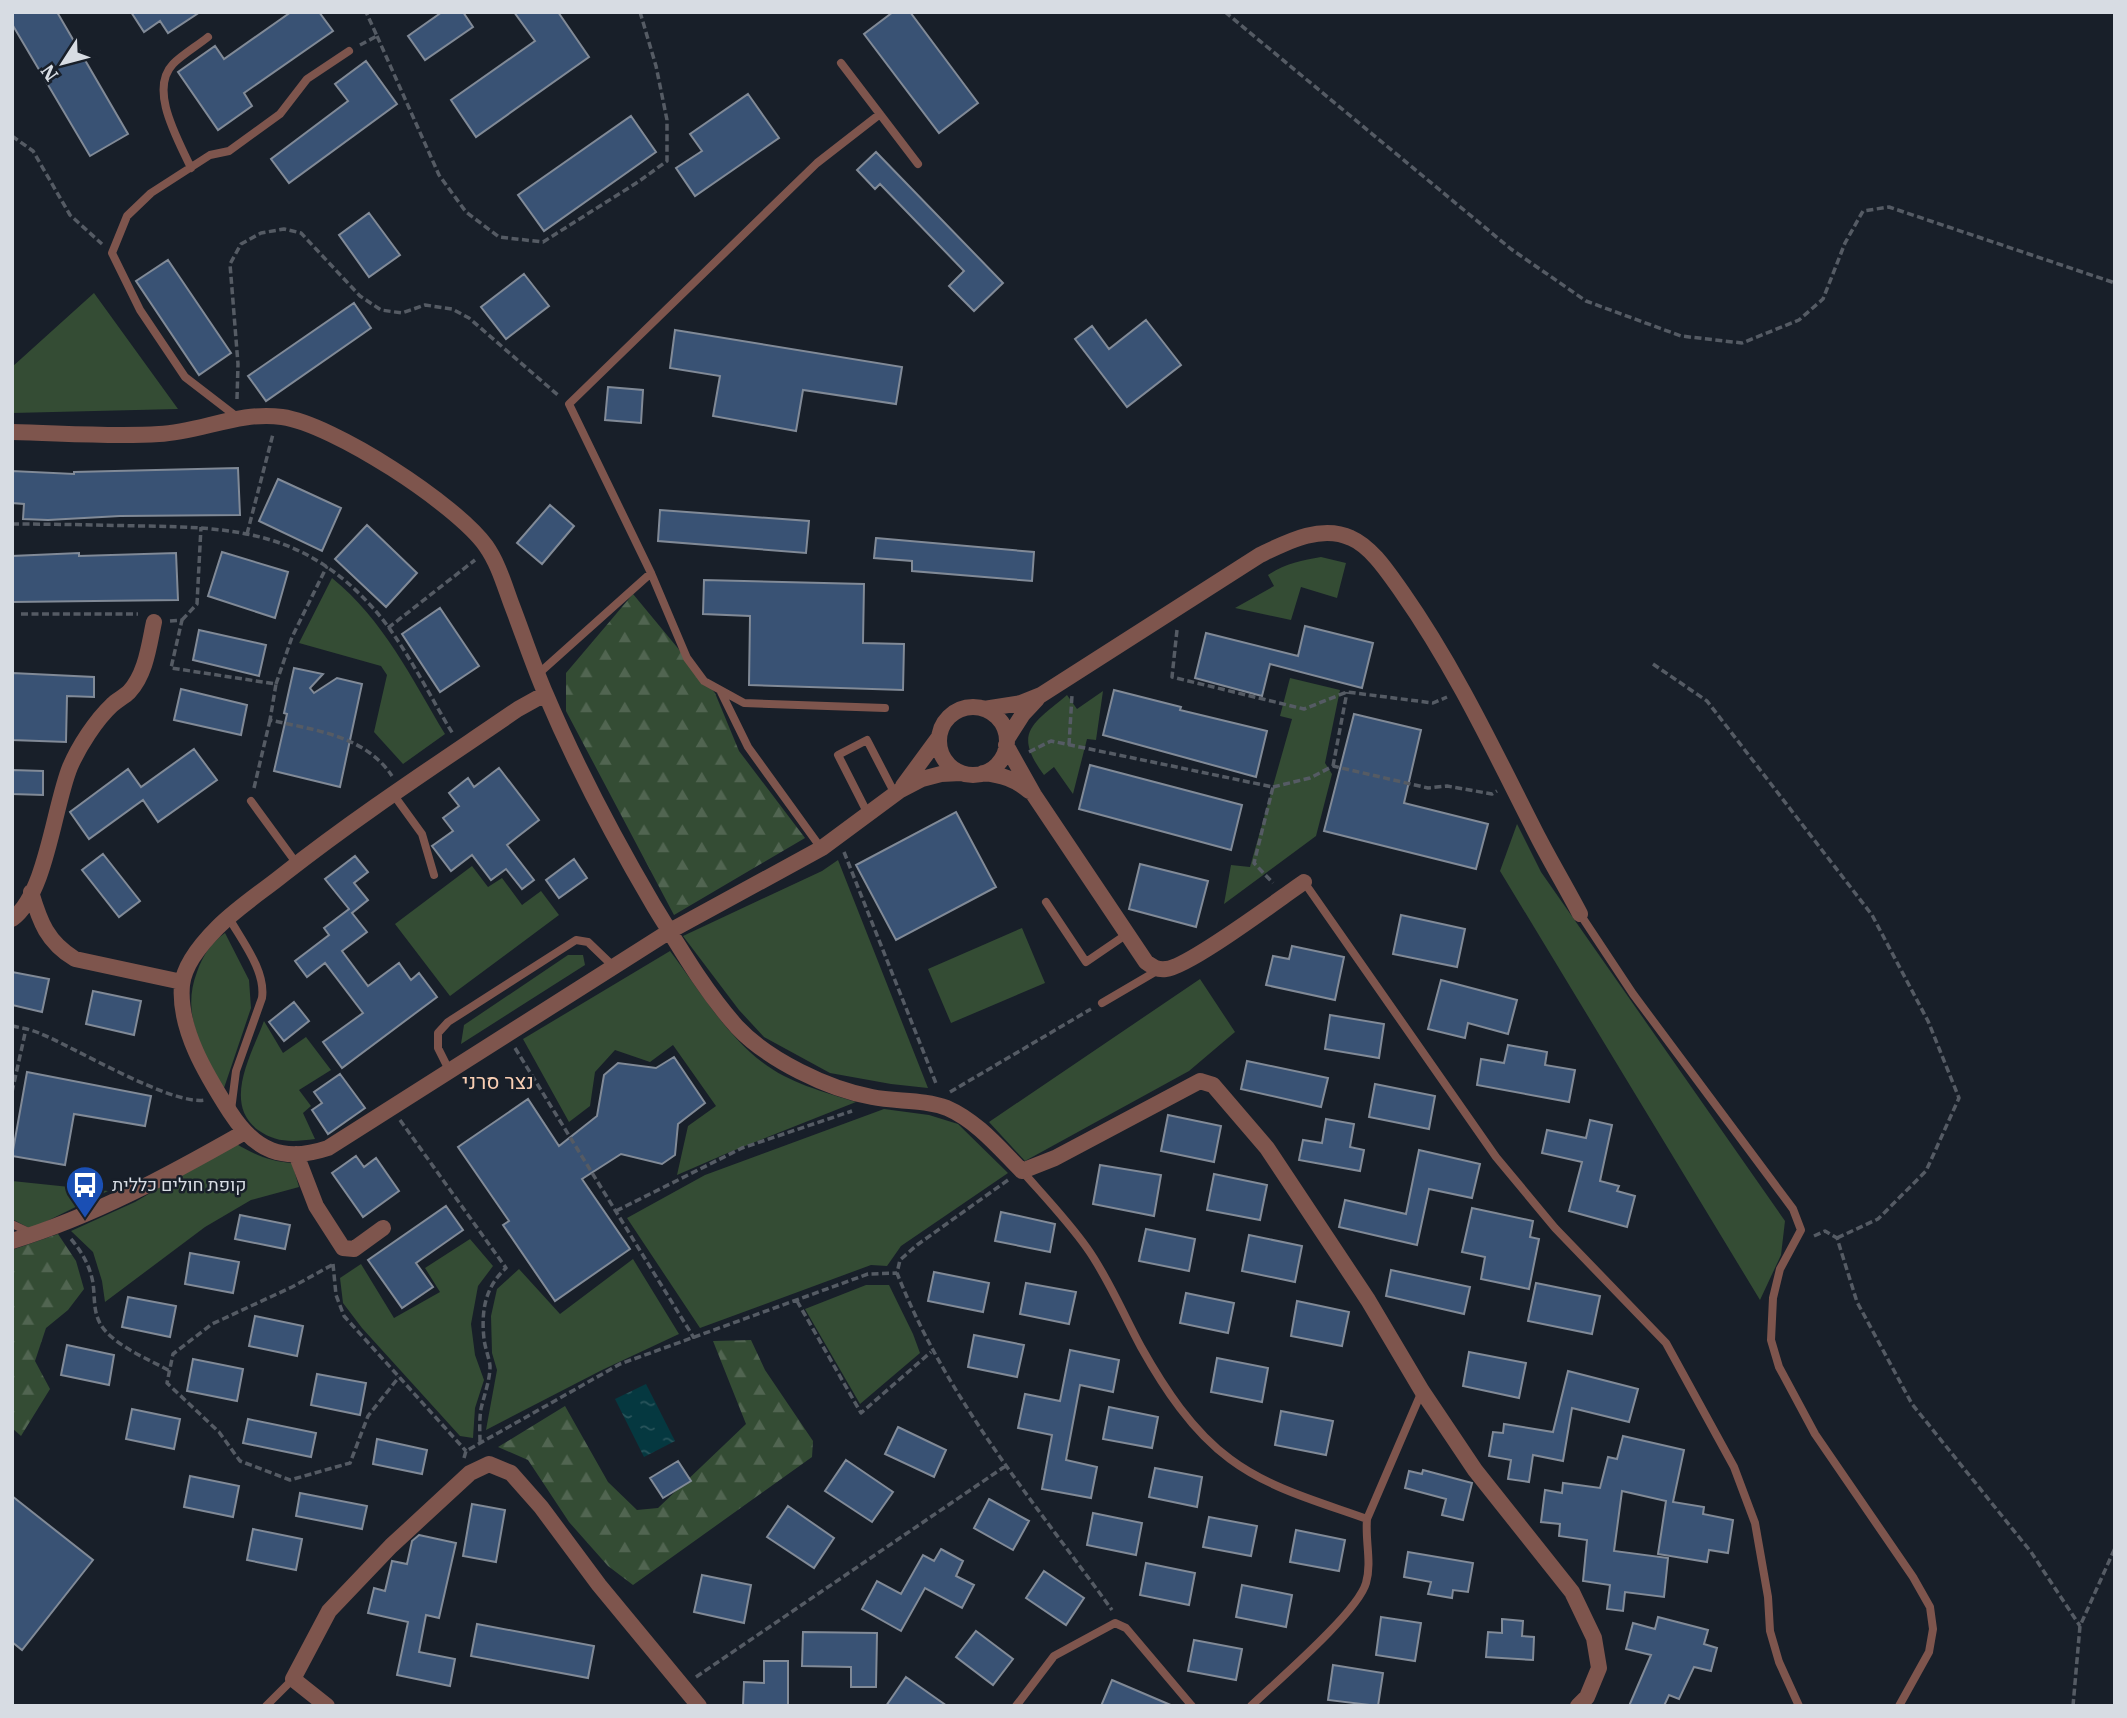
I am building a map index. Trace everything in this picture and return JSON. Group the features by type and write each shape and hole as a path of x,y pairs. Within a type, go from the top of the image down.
{"street":[{"path":"12,432 157,435 191,431 237,417 278,416 300,420 323,430 383,463 449,510 474,531 488,550 507,590 545,694 620,849 695,974 739,1029 769,1053 802,1072 841,1090 874,1098 916,1101 945,1107 971,1121 1022,1171 1055,1158 1200,1081 1213,1085 1266,1147 1368,1300 1422,1391 1475,1470 1572,1592 1594,1639 1599,1668 1587,1697 1578,1706"},
{"path":"897,793 939,737 948,717 957,711 968,707 984,709 1021,703 1041,695 1260,555 1312,534 1335,532 1353,538 1389,574 1420,618 1463,690 1580,914"},
{"path":"12,919 25,905 40,873 71,764 98,720 130,691 145,664 154,622"},
{"path":"545,694 461,748 297,864 229,918 201,947 182,982 183,1006 189,1029 212,1084 243,1133 269,1150 309,1154 328,1148 670,931 821,848 897,793 922,779 941,774 972,775 993,768 1001,760 1007,742 1023,714 1041,695"},
{"path":"984,709 998,718 1014,760 1034,795 1146,962 1156,969 1168,970 1196,956 1304,882"},
{"path":"939,737 944,759 961,773"},
{"path":"983,773 1018,782 1034,795"},
{"path":"31,892 39,920 61,950 75,959 182,982"},
{"path":"12,1241 60,1226 160,1179 243,1133"},
{"path":"296,1154 316,1206 342,1248 354,1249 383,1228"},
{"path":"327,1706 292,1679 329,1611 391,1546 470,1474 489,1464 511,1473 541,1507 599,1585 699,1706"}],"lane":[{"path":"191,167 163,104 165,83 171,66 208,37"},
{"path":"237,417 185,377 140,310 112,253 127,216 151,193 210,155 229,151 280,114 307,79 349,51"},
{"path":"841,63 918,164"},
{"path":"880,114 817,163 569,404 651,573 687,658 704,681 744,703 885,708"},
{"path":"537,675 651,573"},
{"path":"721,692 748,747 821,848"},
{"path":"868,814 838,755 867,740 897,793"},
{"path":"397,792 422,834 434,875"},
{"path":"251,801 297,864"},
{"path":"1304,882 1496,1157 1555,1228 1666,1343 1734,1467 1755,1523 1768,1597 1770,1630 1779,1662 1798,1706"},
{"path":"1046,902 1086,962 1127,934"},
{"path":"1580,914 1633,994 1793,1209 1801,1230 1780,1269 1773,1298 1771,1340 1779,1367 1815,1434 1913,1577 1930,1607 1933,1629 1929,1652 1899,1706"},
{"path":"229,918 257,969 264,988 236,1071 231,1113"},
{"path":"449,1070 438,1048 438,1033 448,1022 564,947 576,940 589,942 614,967"},
{"path":"1102,1003 1160,969"},
{"path":"1022,1171 1088,1249 1156,1371 1183,1412 1208,1439 1229,1458 1253,1474 1290,1492 1367,1519"},
{"path":"12,1224 34,1234"},
{"path":"1251,1706 1342,1618 1365,1587 1369,1554 1365,1535 1367,1519 1422,1391"},
{"path":"1016,1706 1054,1656 1115,1623 1126,1628 1192,1706"},
{"path":"266,1706 292,1679"}],"path":[{"path":"366,12 439,175 466,212 499,237 543,242 667,161 667,120 656,66 640,12"},
{"path":"1225,12 1511,249 1586,301 1682,336 1742,343 1799,320 1824,299 1845,243 1863,211 1889,207 2115,283"},
{"path":"349,51 377,36"},
{"path":"12,136 33,151 69,215 112,253"},
{"path":"237,417 238,364 230,264 241,244 261,233 284,229 301,233 360,296 381,310 402,313 425,305 452,309 469,318 569,404"},
{"path":"247,534 278,416"},
{"path":"12,524 201,527 283,543 327,566 345,579 388,628 461,748"},
{"path":"201,527 197,604 182,620 170,668 276,684"},
{"path":"388,628 488,550"},
{"path":"251,801 276,684 292,637 327,566"},
{"path":"1179,607 1172,677 1304,709 1347,692 1433,703 1463,690"},
{"path":"21,614 152,614 154,622 182,620"},
{"path":"1653,664 1707,701 1872,915 1928,1021 1959,1098 1926,1171 1878,1219 1837,1238"},
{"path":"1069,745 1073,674"},
{"path":"1333,766 1347,692"},
{"path":"270,720 347,739 385,765 397,792"},
{"path":"1014,760 1051,741 1273,787 1310,778 1333,766 1429,788 1447,786 1492,794 1510,782"},
{"path":"1273,787 1254,863 1284,895"},
{"path":"838,836 941,1097 1102,1003"},
{"path":"12,1026 36,1031 168,1094 196,1102 220,1097"},
{"path":"12,1092 26,1029"},
{"path":"507,1034 694,1338"},
{"path":"391,1108 506,1268 487,1291 483,1310 484,1339 490,1365 480,1412 480,1443"},
{"path":"616,1211 742,1148 853,1111"},
{"path":"1022,1171 916,1245 900,1260 897,1273 932,1351 968,1412 1126,1628"},
{"path":"60,1226 84,1254 93,1282 94,1308 102,1327 122,1344 170,1371"},
{"path":"1793,1245 1825,1231 1837,1238 1857,1302 1912,1404 2031,1552 2080,1626"},
{"path":"342,1248 332,1265 212,1324 173,1354 167,1383 219,1432 240,1461 290,1480 349,1463 369,1416 399,1377"},
{"path":"332,1265 336,1295 344,1316 466,1451"},
{"path":"459,1484 466,1451 620,1364 868,1274 897,1273"},
{"path":"797,1301 861,1413 932,1351"},
{"path":"682,1686 1007,1465"},
{"path":"2073,1706 2080,1626 2115,1548"}],"green space":[{"path":"94,293 178,409 12,413 12,367"},
{"path":"1321,557 1346,563 1337,598 1301,587 1291,620 1235,608 1274,586 1268,575 1274,571 1293,563"},
{"path":"332,578 367,612 381,631 445,734 403,764 374,732 387,675 381,666 299,643"},
{"path":"633,594 715,693 739,751 805,838 674,915 566,711 566,673"},
{"path":"1290,678 1340,690 1325,763 1332,774 1316,836 1224,904 1231,865 1250,867 1292,719 1280,716"},
{"path":"1103,691 1096,740 1087,739 1073,794 1054,767 1044,775 1034,760 1028,738 1036,722 1067,695 1077,709"},
{"path":"1517,824 1541,872 1785,1221 1781,1255 1760,1300 1500,871"},
{"path":"838,860 928,1088 830,1073 764,1037 739,1010 683,936 822,871"},
{"path":"472,866 488,887 502,878 522,905 541,891 559,915 450,996 395,924"},
{"path":"1022,928 1045,983 951,1023 928,969"},
{"path":"225,933 249,980 251,1008 223,1091 196,1033 191,1004 192,988 202,960 212,945"},
{"path":"670,951 724,1024 762,1062 795,1081 856,1102 677,1175 688,1126 716,1106 673,1045 650,1062 615,1050 595,1072 590,1106 569,1122 523,1039"},
{"path":"568,955 583,955 585,965 461,1044 464,1025"},
{"path":"1200,979 1235,1032 1189,1071 1025,1161 989,1122"},
{"path":"264,1021 283,1053 306,1037 331,1070 299,1090 311,1106 303,1113 315,1139 278,1139 258,1130 247,1119 242,1106 243,1078"},
{"path":"884,1109 929,1115 958,1124 1008,1173 901,1246 887,1266 871,1265 700,1328 627,1218 705,1175"},
{"path":"235,1143 262,1157 292,1163 299,1187 251,1200 205,1227 105,1302 93,1252 71,1231 135,1202"},
{"path":"12,1181 108,1191 31,1229 12,1219"},
{"path":"58,1234 76,1261 84,1289 68,1310 46,1328 35,1361 50,1389 21,1436 12,1428 12,1250"},
{"path":"470,1239 493,1266 478,1286 471,1324 475,1355 484,1380 475,1408 473,1438 460,1436 362,1328 343,1303 340,1278 361,1264 394,1318 440,1292 425,1268"},
{"path":"633,1259 679,1334 486,1430 497,1370 492,1353 491,1316 497,1289 519,1269 560,1314"},
{"path":"866,1285 889,1285 920,1353 860,1404 805,1309"},
{"path":"751,1340 765,1370 813,1441 812,1457 633,1585 608,1566 569,1522 528,1460 498,1447 565,1406 608,1482 637,1510 658,1508 746,1424 713,1341"}],"water":[{"path":"646,1384 675,1441 644,1457 615,1399"}],"building":[{"path":"12,12 57,12 128,134 90,156 12,24"},
{"path":"131,12 200,12 168,33 160,21 144,32"},
{"path":"291,12 319,12 333,31 244,93 252,106 218,130 178,72 215,46 224,59"},
{"path":"442,12 463,12 473,27 425,60 408,36"},
{"path":"514,12 558,12 589,57 476,137 451,100 535,41"},
{"path":"893,12 910,12 978,103 939,133 864,34"},
{"path":"366,61 397,104 289,183 271,159 348,101 335,84"},
{"path":"748,94 779,138 695,196 676,168 702,151 690,134"},
{"path":"631,116 656,152 544,231 518,195"},
{"path":"876,152 1003,283 974,311 949,286 964,271 880,184 875,189 857,170"},
{"path":"369,213 400,255 369,277 339,235"},
{"path":"168,260 231,353 199,375 136,281"},
{"path":"524,274 549,306 506,339 481,307"},
{"path":"354,303 371,328 266,401 248,376"},
{"path":"1146,320 1181,365 1127,407 1075,339 1092,326 1109,349"},
{"path":"675,330 902,367 896,404 803,390 796,431 713,416 720,376 670,368"},
{"path":"608,387 643,390 641,423 605,420"},
{"path":"238,468 240,515 23,519 24,504 12,503 12,471 74,474"},
{"path":"278,479 341,508 322,551 259,521"},
{"path":"550,505 574,526 542,564 517,543"},
{"path":"660,510 809,521 806,553 658,541"},
{"path":"367,525 417,573 386,607 335,559"},
{"path":"876,538 1034,552 1032,581 912,571 912,561 874,558"},
{"path":"222,552 288,572 275,618 208,596"},
{"path":"79,553 79,556 176,553 178,600 12,602 12,556"},
{"path":"704,580 864,584 863,643 904,644 903,690 749,685 750,616 703,614"},
{"path":"440,608 479,666 440,692 402,634"},
{"path":"1305,626 1373,643 1362,688 1270,664 1262,696 1195,678 1206,633 1298,656"},
{"path":"199,630 266,645 259,676 193,660"},
{"path":"294,668 323,674 310,688 314,693 337,678 362,684 340,787 274,771"},
{"path":"12,673 94,677 94,697 67,696 66,742 12,740"},
{"path":"181,689 247,705 241,735 174,720"},
{"path":"1114,690 1181,707 1180,710 1267,731 1256,777 1103,735"},
{"path":"1354,714 1421,730 1404,803 1488,824 1476,869 1324,831"},
{"path":"194,749 217,780 158,822 143,800 89,839 70,812 128,769 141,787"},
{"path":"1090,765 1242,805 1231,850 1079,809"},
{"path":"499,768 539,820 507,845 534,880 522,889 506,869 491,880 472,855 451,871 432,846 453,831 443,818 459,806 449,793 468,778 474,787"},
{"path":"12,770 43,771 43,795 12,794"},
{"path":"956,812 996,887 896,940 856,865"},
{"path":"103,854 140,901 119,917 82,870"},
{"path":"355,856 368,872 354,883 368,900 352,913 367,932 342,951 368,986 399,963 411,980 419,973 437,997 342,1068 323,1042 363,1013 325,963 307,977 295,961 329,935 324,928 349,909 325,879"},
{"path":"574,859 587,878 559,898 546,880"},
{"path":"1140,864 1208,881 1196,927 1129,909"},
{"path":"1401,915 1465,929 1457,967 1393,954"},
{"path":"1292,946 1344,957 1335,1000 1266,985 1273,956 1289,959"},
{"path":"12,972 49,979 42,1012 12,1005"},
{"path":"1441,980 1517,1000 1508,1034 1468,1023 1465,1038 1428,1029"},
{"path":"93,991 141,1001 134,1035 86,1024"},
{"path":"294,1002 309,1021 284,1041 269,1022"},
{"path":"1330,1015 1384,1024 1379,1058 1325,1049"},
{"path":"1508,1045 1547,1052 1545,1065 1575,1070 1569,1102 1477,1085 1481,1059 1504,1063"},
{"path":"674,1057 705,1103 678,1124 675,1155 662,1164 621,1154 582,1179 630,1249 555,1301 503,1225 509,1221 458,1147 528,1099 559,1146 597,1116 604,1075 618,1063 656,1068"},
{"path":"1247,1061 1328,1078 1321,1107 1241,1089"},
{"path":"27,1072 151,1096 145,1126 74,1114 65,1165 12,1156"},
{"path":"340,1074 365,1108 328,1134 312,1110 322,1103 314,1092"},
{"path":"1375,1084 1435,1096 1429,1129 1369,1117"},
{"path":"1168,1115 1221,1126 1214,1162 1161,1151"},
{"path":"1326,1119 1354,1124 1350,1147 1364,1150 1360,1171 1299,1160 1303,1140 1322,1143"},
{"path":"1590,1120 1612,1125 1600,1181 1619,1186 1617,1191 1635,1196 1627,1227 1569,1211 1582,1162 1542,1153 1547,1130 1586,1138"},
{"path":"1419,1150 1480,1164 1472,1198 1429,1189 1417,1245 1339,1227 1345,1200 1406,1214"},
{"path":"356,1156 364,1167 376,1158 399,1191 363,1217 332,1173"},
{"path":"1100,1165 1161,1175 1154,1216 1093,1204"},
{"path":"1214,1174 1267,1185 1260,1220 1207,1210"},
{"path":"446,1206 463,1230 416,1263 433,1287 402,1308 368,1260"},
{"path":"1472,1208 1533,1221 1530,1237 1539,1239 1529,1289 1481,1279 1485,1257 1462,1252"},
{"path":"1001,1212 1055,1224 1050,1252 995,1241"},
{"path":"240,1215 290,1225 285,1249 235,1239"},
{"path":"1146,1229 1195,1239 1189,1271 1139,1261"},
{"path":"1249,1235 1302,1246 1295,1282 1242,1271"},
{"path":"190,1253 239,1262 233,1293 185,1284"},
{"path":"1391,1270 1470,1287 1464,1314 1386,1296"},
{"path":"934,1272 989,1283 983,1312 928,1301"},
{"path":"1026,1283 1076,1292 1069,1324 1020,1314"},
{"path":"1536,1283 1600,1296 1592,1334 1528,1321"},
{"path":"1186,1293 1234,1303 1228,1333 1180,1323"},
{"path":"128,1297 176,1306 170,1337 122,1327"},
{"path":"1297,1301 1349,1312 1342,1346 1291,1336"},
{"path":"255,1316 303,1326 297,1356 249,1346"},
{"path":"974,1335 1024,1345 1017,1377 968,1367"},
{"path":"67,1345 114,1355 109,1385 61,1375"},
{"path":"1070,1350 1119,1360 1113,1392 1080,1385 1066,1460 1097,1467 1091,1498 1042,1489 1052,1435 1018,1428 1025,1394 1060,1401"},
{"path":"1469,1352 1526,1363 1519,1398 1463,1386"},
{"path":"1217,1358 1268,1368 1262,1402 1211,1392"},
{"path":"193,1359 243,1369 237,1401 187,1391"},
{"path":"1568,1371 1638,1389 1629,1422 1572,1408 1563,1461 1533,1455 1529,1482 1508,1479 1511,1460 1489,1456 1493,1432 1503,1433 1504,1424 1553,1432"},
{"path":"317,1374 366,1383 360,1415 311,1405"},
{"path":"1109,1407 1158,1417 1152,1448 1103,1439"},
{"path":"132,1409 180,1419 174,1449 126,1439"},
{"path":"1281,1411 1333,1421 1326,1455 1275,1445"},
{"path":"248,1419 316,1433 311,1457 243,1443"},
{"path":"898,1427 946,1450 934,1477 885,1454"},
{"path":"1623,1436 1684,1450 1673,1502 1704,1507 1703,1514 1733,1520 1728,1553 1709,1550 1707,1562 1658,1554 1666,1501 1622,1491 1614,1551 1668,1558 1664,1597 1625,1592 1623,1611 1607,1609 1610,1585 1583,1581 1587,1540 1559,1536 1560,1524 1541,1522 1545,1490 1562,1493 1563,1483 1600,1488 1608,1457 1617,1459"},
{"path":"377,1439 427,1450 422,1474 373,1464"},
{"path":"846,1460 893,1492 872,1522 825,1491"},
{"path":"678,1461 691,1481 663,1498 650,1478"},
{"path":"1155,1468 1202,1477 1197,1507 1149,1497"},
{"path":"1423,1470 1472,1483 1463,1520 1442,1515 1446,1499 1405,1488 1409,1471 1422,1474"},
{"path":"190,1476 239,1486 233,1517 184,1507"},
{"path":"300,1493 367,1506 362,1529 296,1516"},
{"path":"12,1496 93,1560 22,1650 12,1642"},
{"path":"989,1499 1029,1521 1013,1550 974,1528"},
{"path":"472,1504 505,1510 496,1562 463,1556"},
{"path":"788,1506 834,1538 814,1568 767,1537"},
{"path":"1093,1513 1142,1523 1136,1555 1087,1545"},
{"path":"1209,1517 1257,1526 1251,1556 1203,1547"},
{"path":"253,1529 302,1539 296,1570 247,1560"},
{"path":"1296,1530 1345,1540 1339,1571 1290,1562"},
{"path":"419,1535 456,1543 439,1618 426,1615 419,1652 455,1659 450,1686 397,1675 408,1622 368,1613 374,1588 385,1591 392,1561 407,1564 412,1541"},
{"path":"941,1549 963,1561 956,1576 974,1585 962,1608 925,1588 901,1631 862,1609 877,1581 901,1594 923,1555 934,1561"},
{"path":"1408,1552 1473,1563 1468,1592 1453,1590 1452,1598 1428,1594 1431,1582 1404,1577"},
{"path":"1146,1563 1195,1573 1189,1605 1140,1595"},
{"path":"1044,1571 1084,1598 1066,1625 1026,1598"},
{"path":"702,1575 751,1585 744,1623 694,1612"},
{"path":"1242,1585 1292,1595 1286,1627 1236,1617"},
{"path":"1381,1617 1421,1623 1415,1661 1376,1655"},
{"path":"1658,1617 1708,1630 1704,1644 1717,1648 1711,1671 1694,1667 1679,1699 1669,1695 1664,1706 1629,1706 1651,1655 1626,1649 1633,1623 1655,1629"},
{"path":"1502,1619 1523,1621 1522,1636 1534,1637 1533,1660 1486,1657 1488,1632 1502,1633"},
{"path":"477,1624 594,1646 588,1678 471,1656"},
{"path":"976,1631 1013,1659 993,1685 956,1657"},
{"path":"803,1632 877,1633 876,1687 851,1687 851,1667 802,1666"},
{"path":"1194,1640 1242,1649 1236,1680 1188,1671"},
{"path":"764,1661 788,1661 788,1706 743,1706 744,1682 764,1683"},
{"path":"1333,1665 1383,1673 1378,1706 1328,1700"},
{"path":"906,1677 947,1706 886,1706"},
{"path":"1112,1680 1173,1706 1101,1706"}],"place":[{"name":"קופת חולים כללית","path":"85,1219"}],"district":[{"name":"נצר סרני","path":"498,1082"}]}
